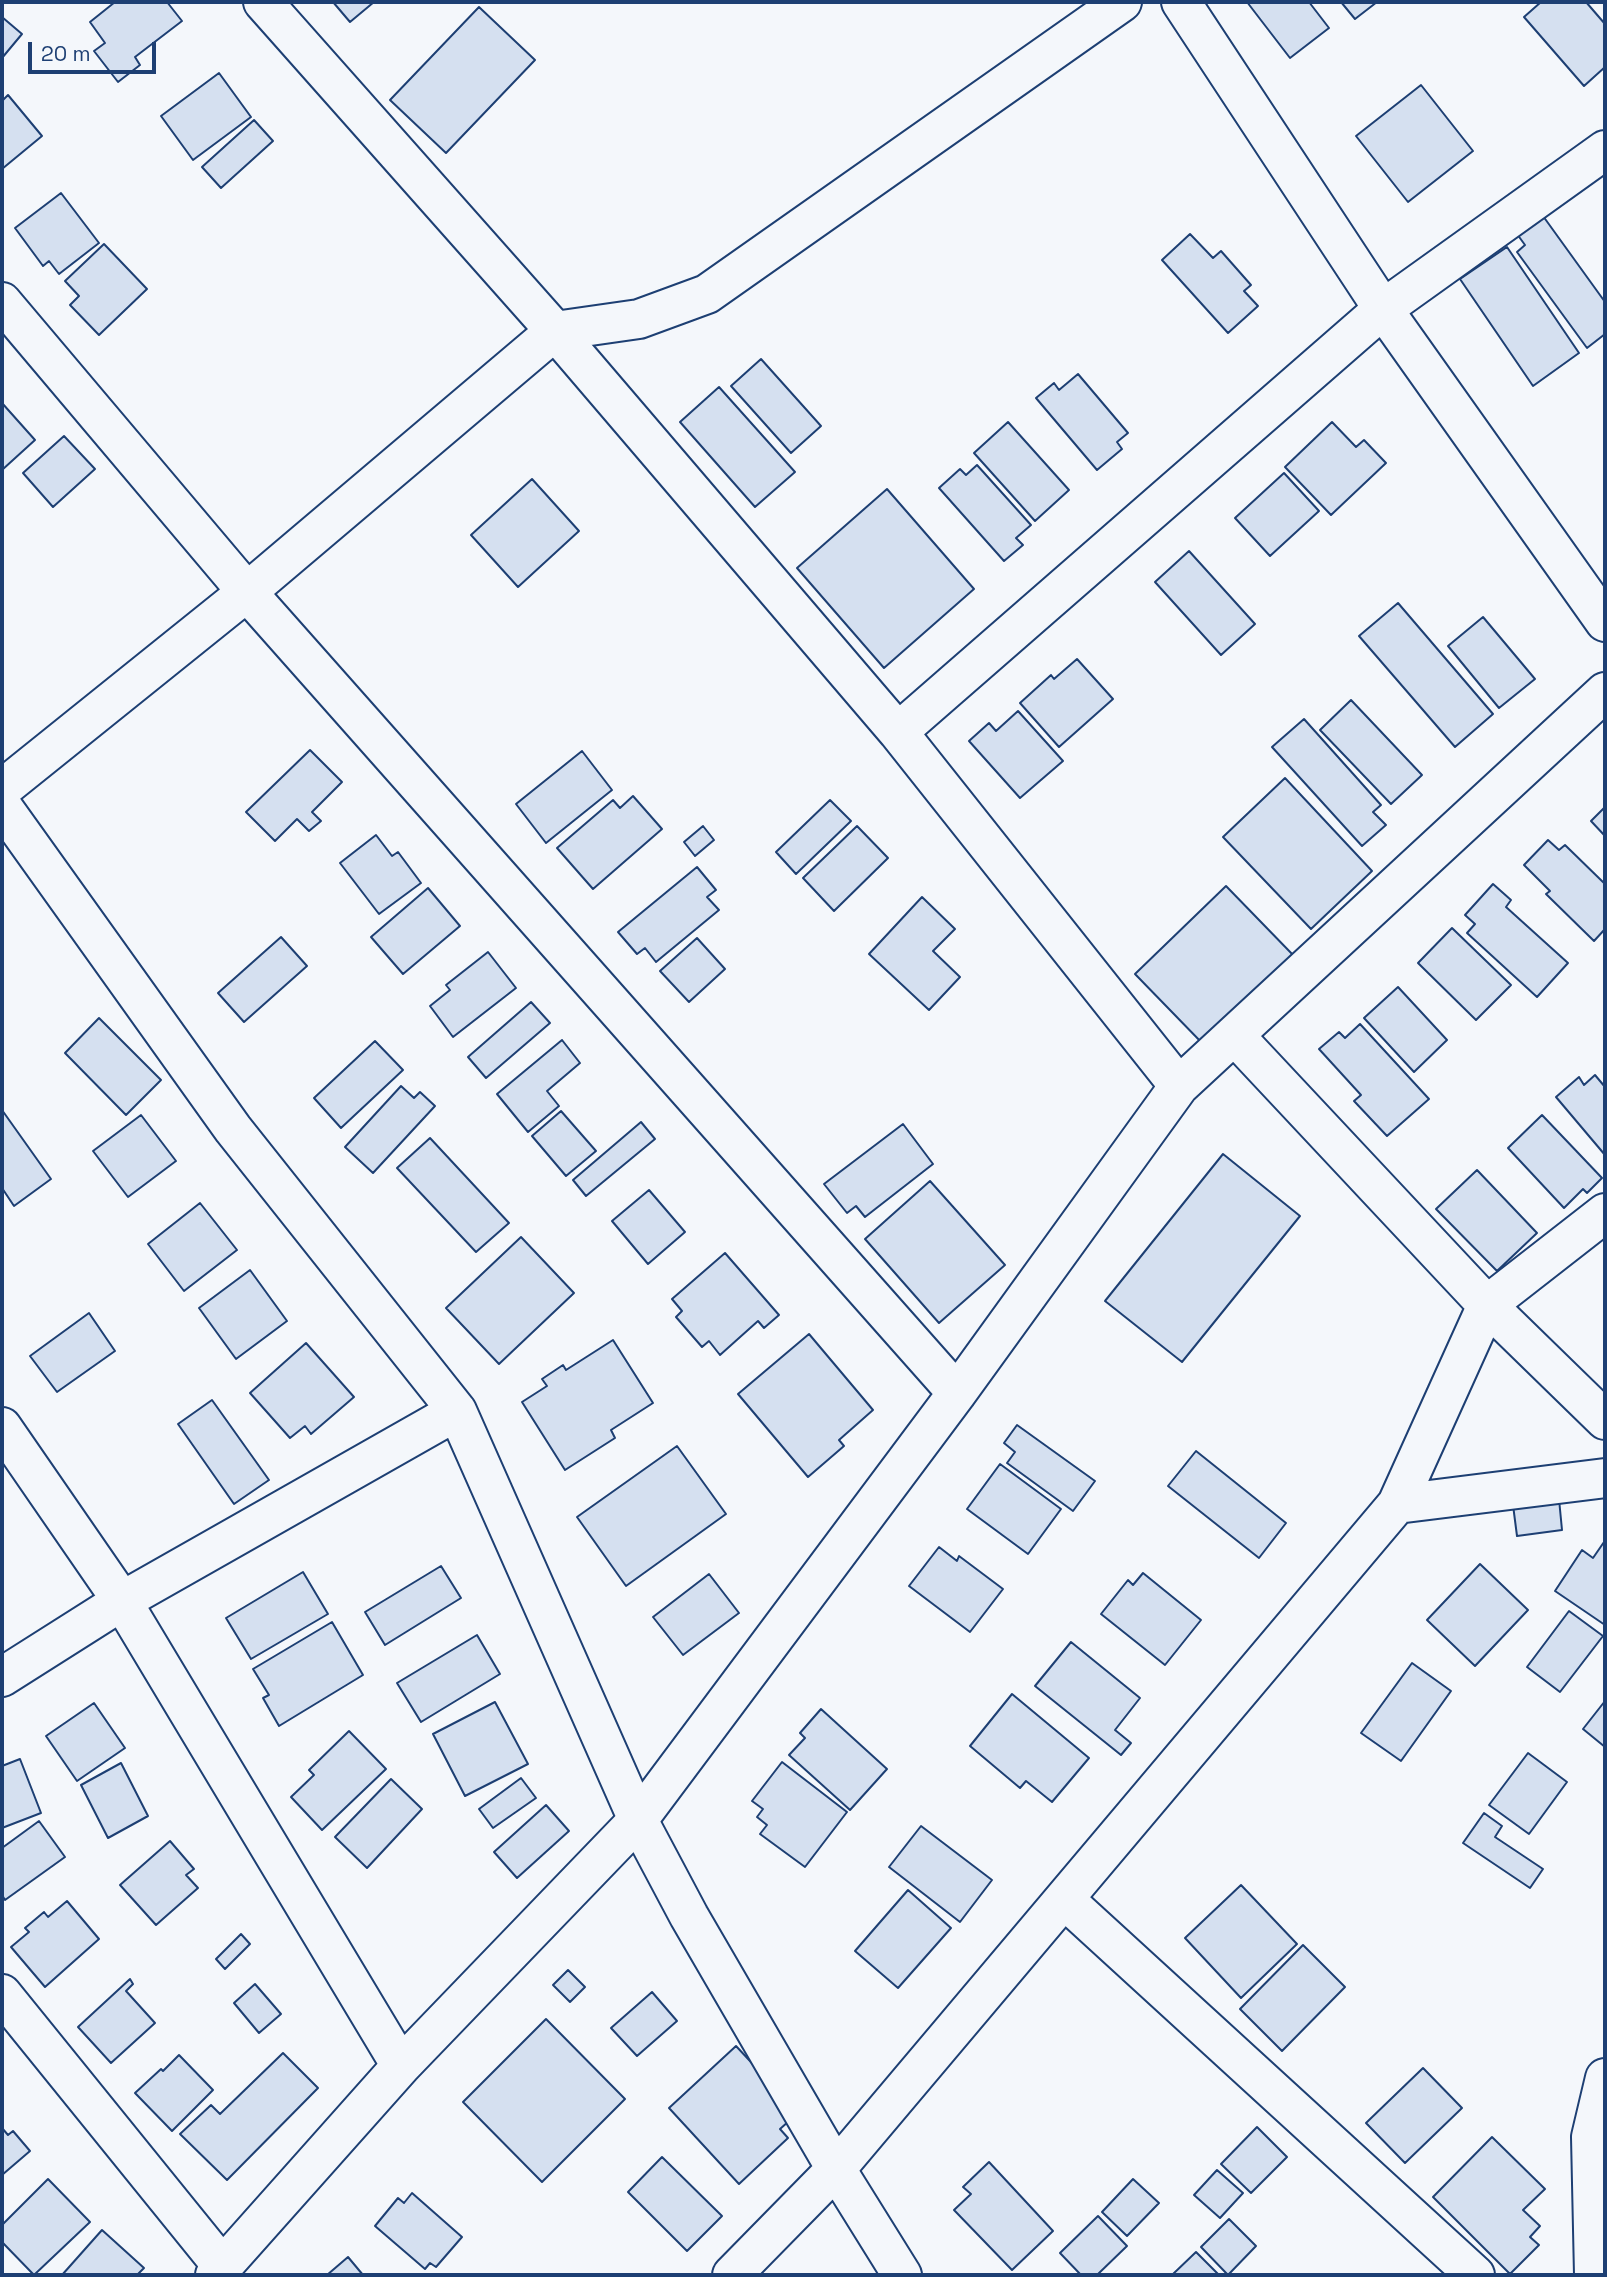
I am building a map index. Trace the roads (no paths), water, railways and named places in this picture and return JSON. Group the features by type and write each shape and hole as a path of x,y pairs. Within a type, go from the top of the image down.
{"street":[{"path":"263,2 555,331 898,732 1179,1086"},
{"path":"2,789 247,592 555,331 639,319 707,294 1122,2"},
{"path":"1181,2 1383,309 1605,622"},
{"path":"898,732 1383,309 1605,150"},
{"path":"2,302 247,592 957,1393"},
{"path":"2,1994 219,2271 401,2066 638,1820 957,1393 1179,1086 1605,692"},
{"path":"2,806 233,1129 457,1411 638,1820 689,1916 836,2169 902,2275"},
{"path":"1234,1035 1487,1305 1605,1420"},
{"path":"732,2275 836,2169 1397,1504 1487,1305 1605,1213"},
{"path":"2,1677 122,1601 457,1411"},
{"path":"4,1434 122,1601 401,2066"},
{"path":"1397,1504 1605,1478"},
{"path":"1064,1899 1475,2275"},
{"path":"1594,2275 1591,2137 1605,2078"}]}
